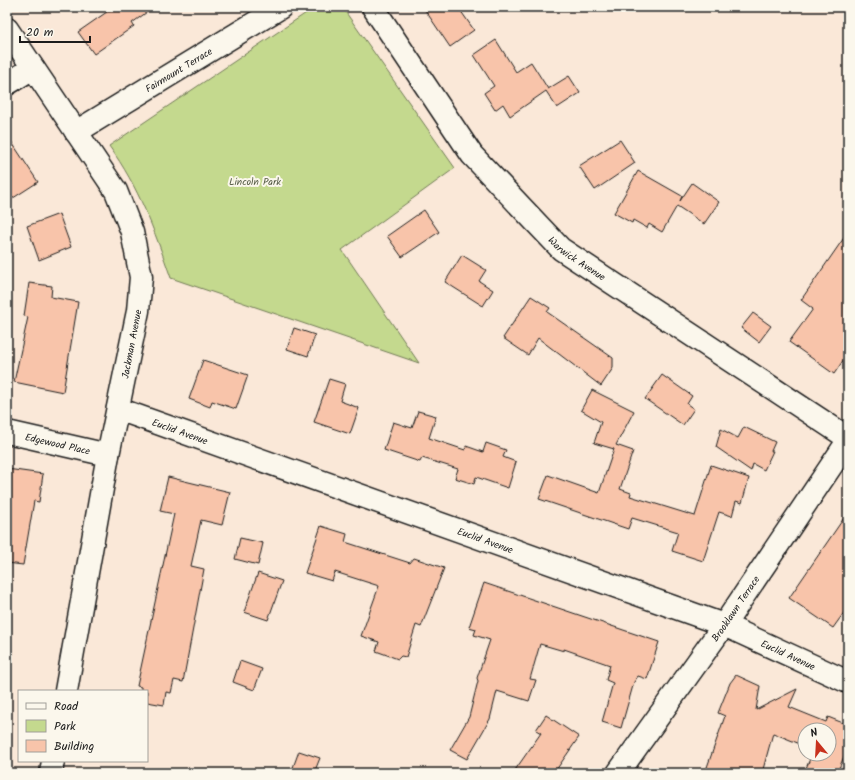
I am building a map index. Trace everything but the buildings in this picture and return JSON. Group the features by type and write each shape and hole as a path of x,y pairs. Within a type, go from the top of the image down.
{"street":[{"name":"Fairmount Terrace","path":"76,132 281,7"},
{"name":"Warwick Avenue","path":"373,7 472,155 562,249 848,438"},
{"name":"Jackman Avenue","path":"9,37 33,68 116,191 132,232 141,277 138,311 108,455 66,690"},
{"path":"7,84 33,68"},
{"name":"Euclid Avenue","path":"118,409 724,625 848,682"},
{"name":"Edgewood Place","path":"7,432 108,455"},
{"name":"Brooklawn Terrace","path":"618,773 724,625 848,441"},
{"path":"51,773 53,762"}],"green space":[{"name":"Lincoln Park","path":"315,7 342,7 455,168 342,250 419,363 171,278 145,209 120,161 109,146"}]}
